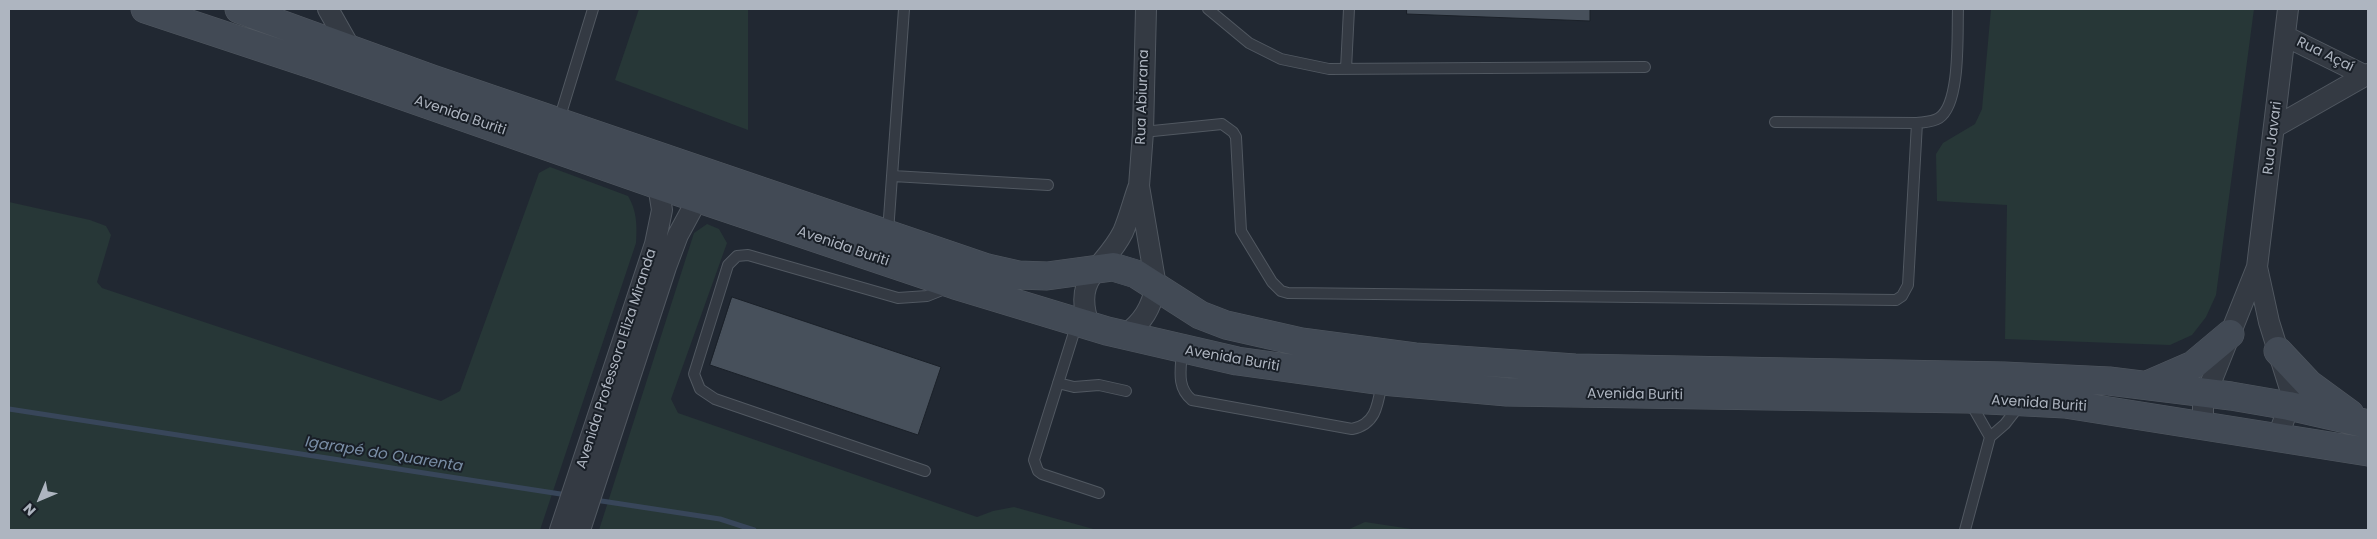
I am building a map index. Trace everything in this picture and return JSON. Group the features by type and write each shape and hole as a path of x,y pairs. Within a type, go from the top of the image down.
{"main road":[{"name":"Avenida Buriti","path":"145,9 323,68 658,185 955,285 1083,324 1182,350 1304,372 1508,392 1968,399 2065,404 2138,414 2277,439 2368,452"},
{"name":"Avenida Buriti","path":"249,10 432,79 987,268 1018,275 1047,276 1113,267 1136,274 1200,315 1226,325 1301,342 1415,357 1576,368 2004,376 2145,385 2207,392 2289,406 2366,424"},
{"path":"2145,385 2193,365 2230,334"},
{"path":"2278,351 2309,384 2341,409 2366,424"}],"street":[{"path":"328,9 350,48"},
{"name":"Rua Abiurana","path":"1125,335 1138,325 1146,315 1152,303 1156,286 1139,186 1143,132 1146,9"},
{"name":"Rua Javari","path":"2203,426 2203,407 2207,392 2257,267 2288,9"},
{"name":"Rua Açaí","path":"2286,36 2366,74"},
{"name":"Rua Açaí","path":"2275,127 2366,74"},
{"name":"Avenida Professora Eliza Miranda","path":"560,530 577,521 656,244 662,210 658,185"},
{"name":"Rua Abiurana","path":"1083,324 1083,295 1096,268 1122,233 1139,186"},
{"path":"591,467 678,235 698,198"},
{"name":"Rua Javari","path":"2257,267 2278,351 2290,389 2289,406 2277,439"}],"lane":[{"path":"559,122 593,9"},
{"path":"888,235 904,9"},
{"path":"1208,9 1249,43 1281,59 1329,69 1645,67"},
{"path":"1346,69 1349,9"},
{"path":"1775,122 1917,123 1939,118 1951,102 1958,9"},
{"path":"1143,132 1222,124 1234,132 1236,137 1241,231 1272,282 1281,291 1896,300 1902,296 1908,285 1917,123"},
{"path":"893,176 1048,185"},
{"path":"925,471 715,399 700,389 694,374 728,265 737,256 748,255 898,298 927,296 955,285"},
{"path":"1083,324 1058,383 1034,460 1035,466 1042,474 1099,494"},
{"path":"1182,350 1180,381 1182,389 1192,400 1352,429 1361,427 1373,416 1382,381"},
{"path":"1058,383 1074,386 1099,385 1126,391"},
{"path":"1968,399 1990,437"},
{"path":"1965,530 1990,437 2005,424 2023,401"}],"shaded area":[{"path":"639,9 748,9 748,130 615,80"},
{"path":"1991,9 2254,9 2216,295 2206,317 2192,335 2170,345 2005,339 2007,205 1937,201 1936,154 1943,143 1975,124 1982,109"},
{"path":"550,167 628,196 635,213 636,243 540,530 9,530 9,202 90,220 106,226 111,235 97,282 102,288 441,401 460,391 539,173"},
{"path":"707,224 719,229 727,243 671,399 678,413 977,517 993,511 1014,507 1097,530 599,530 694,233"},
{"path":"1365,522 1418,530 1347,530"}],"building":[{"path":"1407,9 1590,9 1590,21 1407,14"},
{"path":"732,297 941,367 918,435 710,365"}],"waterway":[{"name":"Igarapé do Quarenta","path":"9,409 567,495"},
{"name":"Igarapé do Quarenta","path":"595,500 720,519 754,530"}]}
